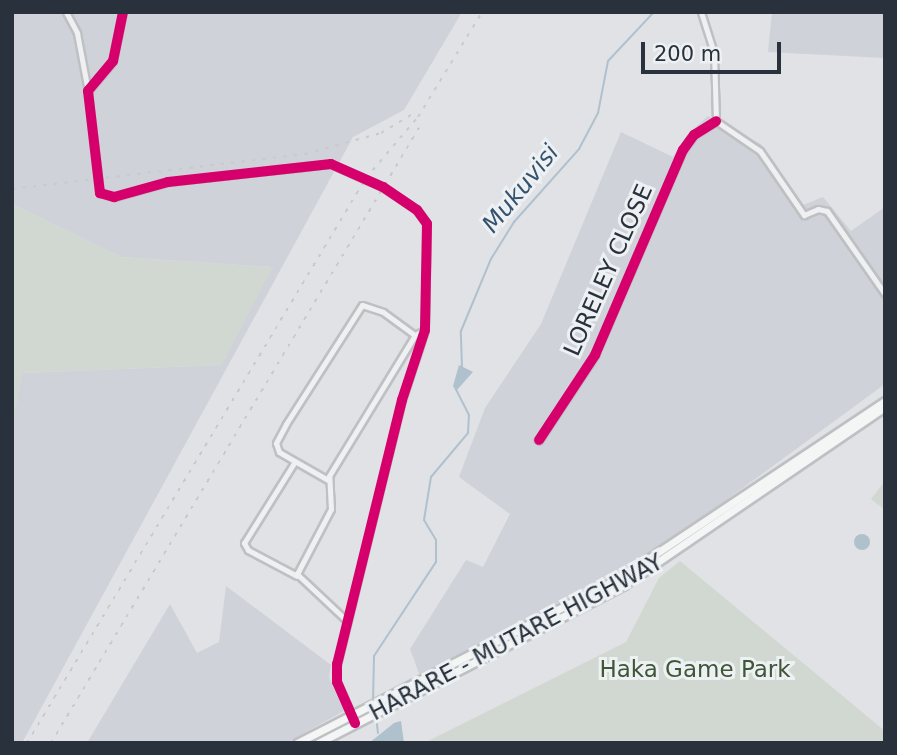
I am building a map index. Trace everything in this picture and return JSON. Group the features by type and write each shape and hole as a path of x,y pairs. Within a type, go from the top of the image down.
{"highway":[{"name":"HARARE - MUTARE HIGHWAY","path":"374,709 650,560 885,401"},
{"name":"HARARE - MUTARE HIGHWAY","path":"297,743 374,709 624,584 885,407"},
{"name":"HARARE - MUTARE HIGHWAY","path":"318,743 353,719"}],"street":[{"path":"66,12 77,33 88,91 95,179 105,196 168,182 331,164 375,182 417,210 428,229 425,330 402,400 336,676 353,719"},
{"path":"88,91 113,61 123,12"},
{"path":"701,12 714,53 716,121 760,151 804,215 818,209 827,211 885,294"},
{"name":"LORELEY CLOSE","path":"539,440 595,355 683,150 694,135 716,121"},
{"path":"328,480 294,463 279,452 278,438 359,307 365,304 383,312 415,335"},
{"path":"297,576 331,509 328,480 415,335 425,330"},
{"path":"294,463 244,543 248,550 297,576 347,621"}],"shaded area":[{"path":"12,12 462,12 404,110 353,137 22,743 12,743 12,425 22,373 221,365 272,267 121,257 12,204"},
{"path":"772,12 885,12 885,58 768,52"},
{"path":"708,116 761,144 803,205 823,197 851,231 885,207 885,384 661,548 420,676 410,649 466,560 483,567 510,514 459,477 485,408 541,324 621,132 673,157 687,135"},
{"path":"226,586 331,665 329,677 344,711 286,743 87,743 170,604 197,653 219,642"}],"green space":[{"path":"12,204 121,257 273,267 221,365 23,373 12,425"},
{"path":"885,481 885,510 871,499"},
{"name":"Haka Game Park","path":"680,561 885,731 885,743 424,743 626,642 659,578"}],"water":[{"path":"459,365 473,372 456,391 453,386"},
{"path":"862,534 868,536 868,548 862,550 856,548 854,542 856,536"},
{"path":"401,721 404,743 369,743 394,723"}],"waterway":[{"name":"Mukuvisi","path":"462,367 461,331 491,259 514,222 579,149 598,113 608,61 654,12"},
{"name":"Mukuvisi","path":"373,701 374,656 436,562 436,540 424,520 431,477 468,433 469,415 456,389"},
{"name":"Mukuvisi","path":"376,717 378,733"}],"railway":[{"path":"27,743 366,178 418,117 482,12"},
{"path":"12,189 305,154 381,133 413,114"},
{"path":"51,743 420,126"}],"cycle path":[{"path":"123,12 113,61 88,91 100,193 114,197 168,182 331,164 383,187 417,210 427,224 425,330 402,400 337,664 337,682 355,723"},
{"path":"539,440 595,355 683,150 694,135 716,121"}]}
